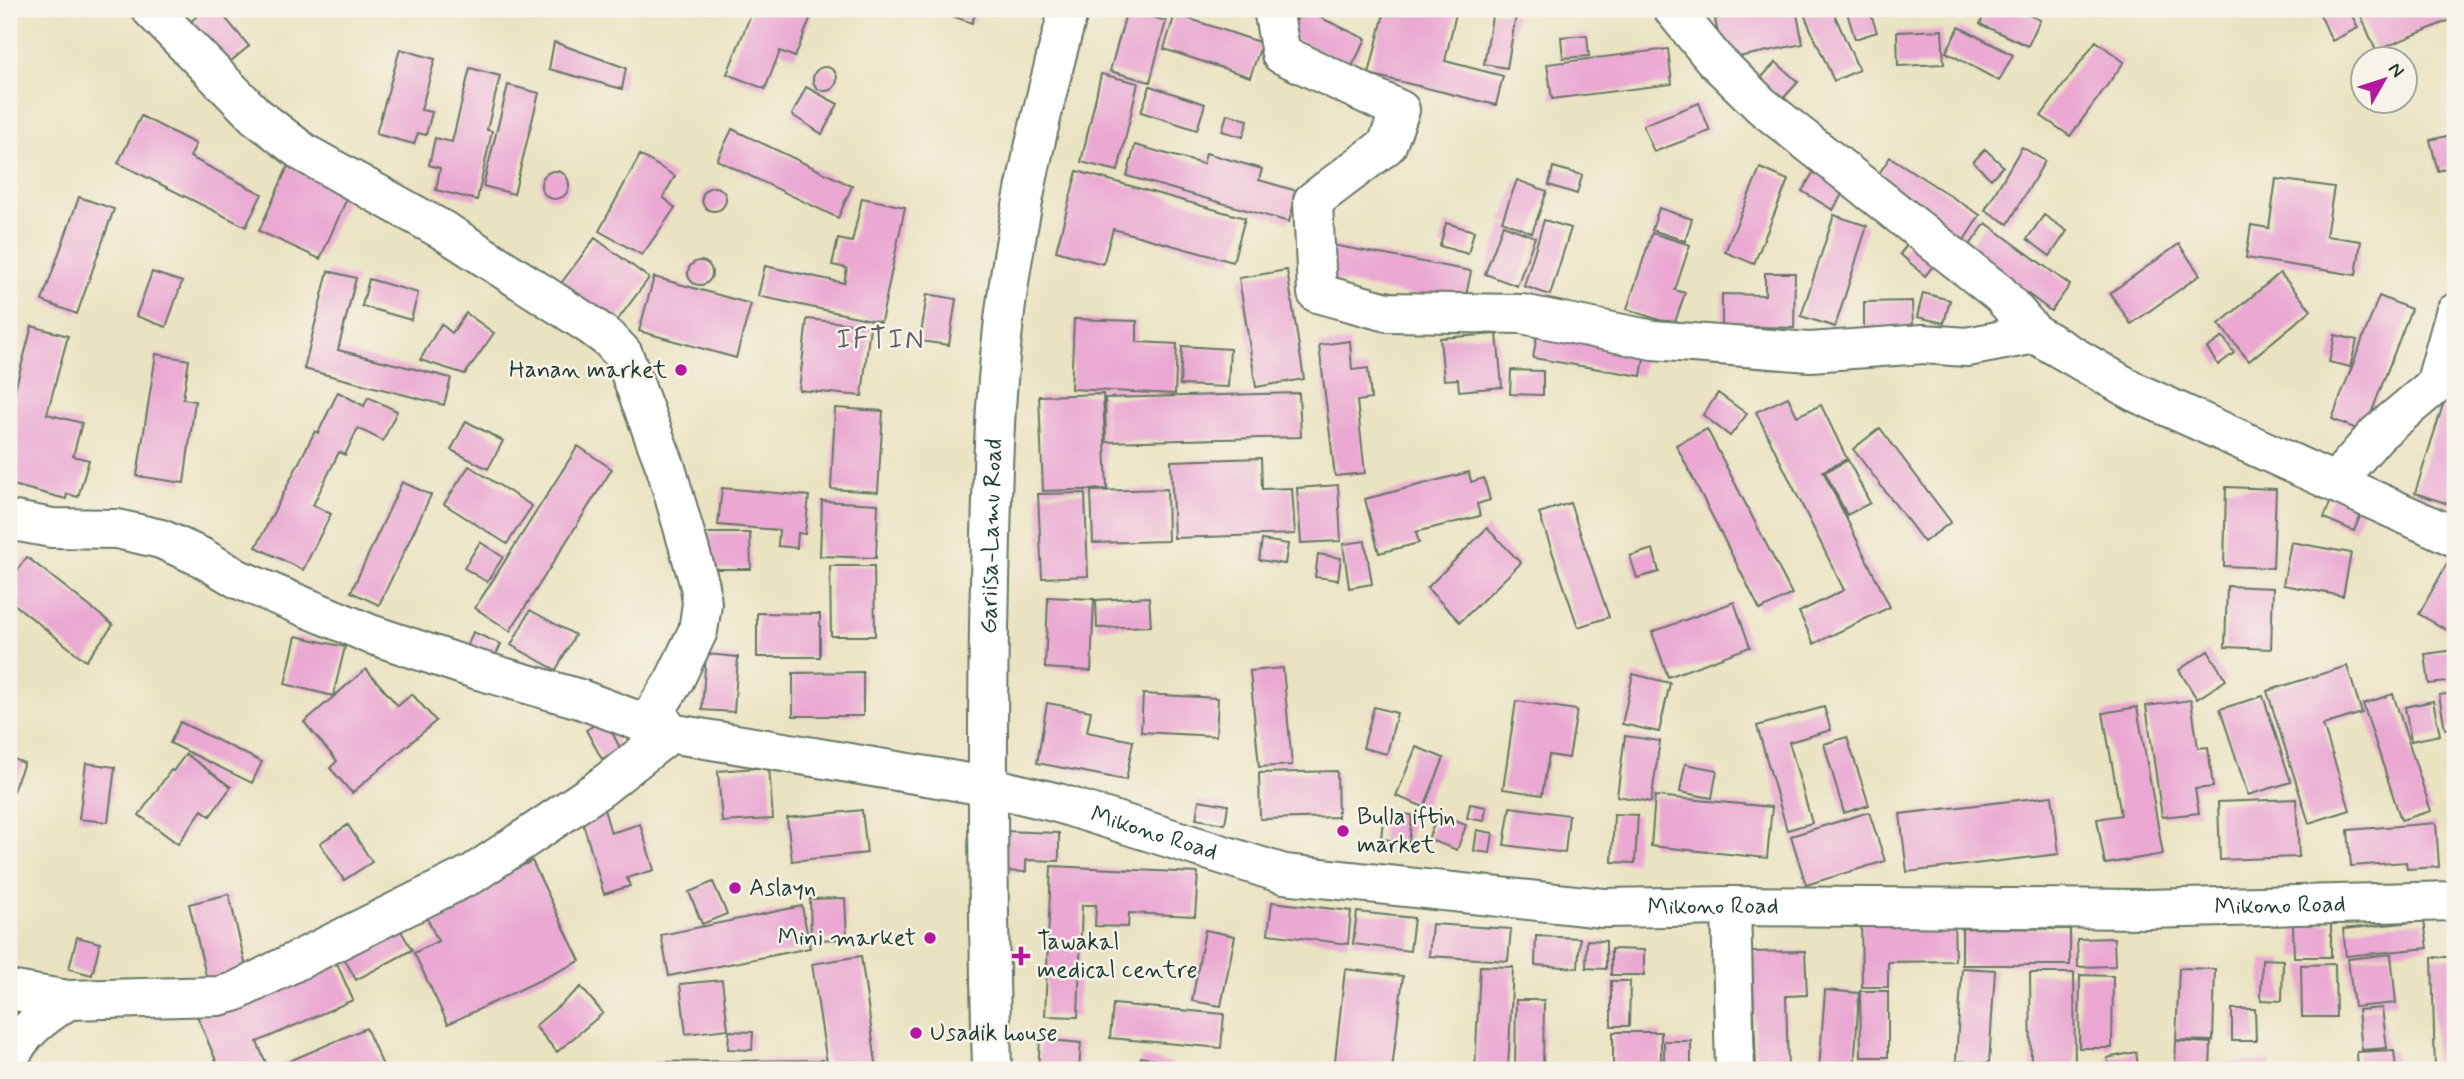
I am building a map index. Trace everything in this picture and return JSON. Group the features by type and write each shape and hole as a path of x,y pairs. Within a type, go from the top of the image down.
{"street":[{"path":"9,990 68,1000 219,996 234,992 474,873 599,789 670,733 655,711 674,681 683,657 698,631 702,604 700,586 666,468 623,354 609,339 446,232 304,153 256,116 151,9"},
{"name":"Gariisa-Lamu Road","path":"992,1070 986,786 994,439 1003,329 1021,212 1047,88 1069,9"},
{"path":"1273,9 1281,54 1400,110 1387,145 1313,201 1317,293 1387,312 1522,314 1653,340 1810,352 1923,344 1967,347 2035,334"},
{"path":"1673,9 1714,59 1762,106 2000,294 2035,334 2135,392 2455,537"},
{"path":"2335,482 2377,433 2435,385 2455,313"},
{"name":"Mikono Road","path":"9,520 52,528 117,529 161,539 201,557 238,579 370,634 580,699 670,733 986,786 1058,803 1284,874 1603,908 1731,906 2147,909 2455,901"},
{"path":"1731,906 1734,1070"},
{"path":"9,1060 18,1041 27,1031 68,1000"}],"building":[{"path":"205,9 218,9 249,46 225,66 189,23"},
{"path":"753,9 814,9 795,57 780,51 765,89 727,74"},
{"path":"932,9 977,9 972,23"},
{"path":"1302,9 1366,39 1352,66 1289,36"},
{"path":"1385,9 1457,9 1445,61 1503,76 1496,105 1369,74"},
{"path":"1764,9 1796,9 1803,44 1723,60 1715,19"},
{"path":"1832,9 1859,70 1834,81 1802,10"},
{"path":"1846,9 1869,9 1877,32 1855,39"},
{"path":"1987,9 2015,9 2040,20 2028,46 1980,24"},
{"path":"2325,9 2349,9 2358,28 2332,41 2319,12"},
{"path":"2358,9 2451,9 2455,18 2388,46 2374,46"},
{"path":"1127,10 1166,21 1150,82 1110,71"},
{"path":"1493,11 1516,15 1507,68 1484,64"},
{"path":"1175,14 1262,43 1250,77 1164,49"},
{"path":"1959,27 2013,55 1999,81 1946,52"},
{"path":"1942,30 1944,64 1898,66 1897,32"},
{"path":"1587,35 1589,56 1563,58 1561,37"},
{"path":"2096,41 2124,62 2070,136 2041,116"},
{"path":"554,42 626,68 622,89 549,69"},
{"path":"400,49 435,59 421,110 432,112 426,135 418,133 414,144 376,134"},
{"path":"1668,49 1672,84 1552,99 1547,64"},
{"path":"1776,62 1798,82 1781,101 1759,80"},
{"path":"825,67 836,74 837,79 830,90 825,91 814,84 813,79 820,68"},
{"path":"470,68 500,76 487,130 492,131 477,200 436,190 440,168 429,165 435,138 452,142"},
{"path":"1101,74 1138,83 1118,171 1081,162"},
{"path":"508,85 539,93 514,194 483,186"},
{"path":"1150,86 1205,104 1197,130 1141,112"},
{"path":"806,87 838,104 822,134 792,115"},
{"path":"1699,103 1710,131 1654,152 1643,125"},
{"path":"1227,114 1248,120 1243,137 1222,131"},
{"path":"141,116 196,144 190,157 262,194 246,227 118,163"},
{"path":"732,129 852,186 838,218 717,160"},
{"path":"2455,134 2455,166 2438,171 2430,140"},
{"path":"1135,145 1203,164 1206,153 1262,169 1259,180 1297,191 1289,222 1127,176"},
{"path":"2022,147 2045,161 2008,224 1985,210"},
{"path":"1985,149 2003,166 1991,179 1973,162"},
{"path":"640,155 675,176 663,197 675,208 642,255 599,231"},
{"path":"1890,157 1980,215 1964,240 1874,181"},
{"path":"288,166 349,194 320,259 259,231"},
{"path":"1553,167 1582,175 1577,194 1549,185"},
{"path":"1760,168 1788,180 1754,264 1725,252"},
{"path":"1815,170 1845,189 1833,210 1802,191"},
{"path":"555,171 565,175 569,185 565,195 555,199 545,195 541,185 545,175"},
{"path":"1077,171 1245,218 1233,262 1113,229 1103,264 1056,251"},
{"path":"2276,179 2334,187 2326,236 2361,241 2356,275 2246,258 2251,225 2269,228"},
{"path":"1517,180 1547,191 1532,233 1502,221"},
{"path":"714,187 725,194 726,199 719,210 714,211 703,204 702,199 709,188"},
{"path":"79,197 114,209 77,314 42,301"},
{"path":"862,198 905,207 881,322 758,296 765,266 844,283 847,268 832,265 838,239 852,242"},
{"path":"1659,208 1692,219 1685,241 1652,230"},
{"path":"1834,215 1867,226 1835,327 1801,316"},
{"path":"2044,215 2067,231 2050,256 2027,239"},
{"path":"1544,220 1571,228 1550,295 1524,286"},
{"path":"1446,223 1474,231 1468,254 1440,246"},
{"path":"1986,223 2070,285 2051,311 1967,249"},
{"path":"1503,225 1535,237 1517,286 1485,274"},
{"path":"1652,233 1690,245 1675,290 1685,293 1674,325 1627,309"},
{"path":"1917,233 1942,255 1925,276 1900,254"},
{"path":"595,238 649,278 613,326 559,286"},
{"path":"1327,244 1471,271 1464,306 1320,278"},
{"path":"2179,244 2200,275 2131,324 2110,293"},
{"path":"700,261 711,268 712,273 705,284 700,285 689,278 688,273 695,262"},
{"path":"1287,270 1304,379 1256,387 1239,278"},
{"path":"328,271 356,278 338,350 451,378 444,405 304,369"},
{"path":"152,272 182,282 166,327 136,316"},
{"path":"1765,273 1795,273 1794,328 1722,326 1722,294 1765,295"},
{"path":"2280,273 2311,310 2249,361 2219,324"},
{"path":"654,277 751,304 736,358 639,331"},
{"path":"369,279 418,293 411,320 362,306"},
{"path":"1923,293 1950,300 1944,323 1917,317"},
{"path":"927,294 956,299 949,345 920,341"},
{"path":"2379,296 2411,309 2364,432 2332,419"},
{"path":"1912,301 1913,327 1864,328 1864,302"},
{"path":"466,313 494,333 465,374 420,360 441,324 452,333"},
{"path":"807,319 870,326 862,396 799,390"},
{"path":"1074,319 1137,321 1137,342 1177,344 1175,394 1071,389"},
{"path":"1539,323 1647,341 1641,376 1533,358"},
{"path":"32,326 68,336 47,414 82,423 73,456 89,460 78,497 67,494 66,499 9,484 9,412"},
{"path":"1497,334 1502,387 1459,391 1458,379 1444,380 1440,338"},
{"path":"2335,335 2357,340 2350,367 2329,362"},
{"path":"2223,337 2234,353 2218,365 2207,348"},
{"path":"1350,341 1352,370 1368,368 1371,399 1357,401 1365,473 1335,476 1319,345"},
{"path":"1182,346 1230,349 1228,387 1180,385"},
{"path":"156,354 189,360 183,399 195,401 184,483 137,476"},
{"path":"2455,367 2455,490 2451,505 2415,493"},
{"path":"1511,370 1543,371 1543,395 1510,394"},
{"path":"338,392 364,406 368,397 397,411 383,441 358,428 345,455 339,452 313,505 331,514 303,570 256,547"},
{"path":"1299,393 1301,437 1106,442 1105,398"},
{"path":"1718,393 1747,414 1730,436 1703,415"},
{"path":"1103,394 1107,489 1043,491 1039,396"},
{"path":"1788,397 1797,416 1821,405 1847,459 1823,471 1890,607 1814,644 1799,612 1844,590 1756,412"},
{"path":"835,408 883,411 878,492 831,489"},
{"path":"466,421 503,441 488,469 451,450"},
{"path":"1880,428 1951,522 1924,542 1853,449"},
{"path":"1707,429 1792,594 1760,610 1676,445"},
{"path":"578,446 612,469 510,631 475,608"},
{"path":"1261,458 1262,489 1292,488 1295,534 1174,538 1171,461"},
{"path":"1848,460 1870,503 1847,515 1825,472"},
{"path":"469,466 532,506 507,544 444,504"},
{"path":"1469,472 1471,482 1484,478 1490,500 1477,504 1480,516 1416,532 1419,543 1379,553 1365,499"},
{"path":"402,482 431,495 379,605 351,592"},
{"path":"1338,485 1341,541 1301,543 1297,488"},
{"path":"2226,487 2276,489 2273,568 2224,566"},
{"path":"722,488 809,496 805,534 798,533 797,548 778,546 779,530 718,525"},
{"path":"1167,489 1168,541 1093,543 1091,491"},
{"path":"2335,490 2366,502 2354,531 2324,518"},
{"path":"1085,493 1088,576 1042,578 1038,494"},
{"path":"822,501 878,504 876,558 820,556"},
{"path":"1570,503 1609,617 1578,627 1539,513"},
{"path":"1487,528 1521,563 1460,622 1427,588"},
{"path":"697,533 750,533 751,569 697,569"},
{"path":"1262,540 1288,544 1285,564 1259,560"},
{"path":"1365,541 1372,584 1349,588 1343,544"},
{"path":"480,542 503,557 487,582 464,568"},
{"path":"2291,542 2351,553 2343,596 2283,585"},
{"path":"1653,549 1659,572 1637,578 1630,556"},
{"path":"2455,549 2455,632 2454,634 2419,614"},
{"path":"1318,554 1341,558 1338,580 1315,577"},
{"path":"27,557 113,625 86,661 9,600 9,581"},
{"path":"830,566 874,566 875,636 831,636"},
{"path":"2227,586 2273,588 2271,649 2225,647"},
{"path":"1048,597 1094,599 1091,671 1045,668"},
{"path":"1149,597 1151,626 1097,628 1096,600"},
{"path":"1734,602 1750,647 1668,677 1652,632"},
{"path":"530,610 575,635 556,670 511,645"},
{"path":"757,613 820,614 820,657 757,657"},
{"path":"473,632 501,644 493,661 466,650"},
{"path":"296,636 345,647 333,696 285,684"},
{"path":"2455,650 2455,681 2429,684 2425,654"},
{"path":"2208,651 2226,680 2197,699 2179,670"},
{"path":"706,654 738,657 734,712 702,710"},
{"path":"2347,666 2362,713 2323,725 2350,810 2309,823 2267,691"},
{"path":"1283,668 1292,765 1259,767 1250,671"},
{"path":"366,669 398,706 412,694 436,721 352,793 330,768 337,761 304,722"},
{"path":"863,672 863,716 793,716 793,673"},
{"path":"1633,674 1670,683 1659,732 1622,724"},
{"path":"2455,693 2455,727 2445,729 2439,695"},
{"path":"1143,694 1218,698 1216,736 1141,732"},
{"path":"2393,694 2431,811 2401,820 2363,704"},
{"path":"2263,696 2291,782 2248,795 2220,709"},
{"path":"2191,700 2198,748 2208,747 2213,787 2195,789 2199,813 2162,817 2146,706"},
{"path":"1516,701 1577,710 1569,758 1549,755 1542,795 1503,789"},
{"path":"2433,701 2440,735 2411,741 2405,707"},
{"path":"1047,703 1091,711 1087,732 1133,741 1126,780 1037,763"},
{"path":"1374,707 1397,713 1387,754 1363,748"},
{"path":"1824,707 1831,730 1789,742 1812,823 1787,830 1757,726"},
{"path":"2137,707 2163,854 2105,864 2097,819 2121,815 2103,713"},
{"path":"605,719 620,748 602,759 586,730"},
{"path":"180,722 262,762 252,783 170,743"},
{"path":"1625,736 1660,741 1651,802 1617,796"},
{"path":"1847,737 1869,805 1844,813 1824,744"},
{"path":"1416,747 1444,758 1424,807 1396,796"},
{"path":"186,754 231,787 210,816 202,810 178,844 139,815 171,770 173,771"},
{"path":"9,757 24,763 9,801"},
{"path":"86,763 115,767 108,822 79,819"},
{"path":"1685,764 1717,770 1712,798 1680,792"},
{"path":"769,767 773,819 722,822 718,771"},
{"path":"1337,771 1338,817 1260,819 1259,773"},
{"path":"1655,796 1772,807 1767,858 1651,846"},
{"path":"2052,796 2059,854 1907,872 1900,814"},
{"path":"2296,799 2299,857 2220,860 2218,802"},
{"path":"1199,800 1228,805 1225,824 1196,819"},
{"path":"1470,804 1486,807 1484,821 1467,818"},
{"path":"603,806 611,833 640,824 654,870 627,878 630,886 604,894 580,813"},
{"path":"1510,807 1569,815 1565,853 1504,845"},
{"path":"862,810 867,853 792,861 787,818"},
{"path":"1384,811 1412,815 1409,842 1381,839"},
{"path":"1869,812 1885,861 1806,885 1791,836"},
{"path":"1614,814 1638,815 1635,863 1612,862"},
{"path":"1438,815 1466,825 1457,850 1428,839"},
{"path":"2436,823 2439,867 2407,869 2406,862 2351,866 2348,830"},
{"path":"348,825 372,862 344,880 320,843"},
{"path":"1477,830 1493,833 1490,853 1474,851"},
{"path":"1001,831 1059,833 1059,861 1026,860 1026,872 1000,871"},
{"path":"532,861 580,961 448,1024 414,953 438,941 424,912"},
{"path":"1051,866 1198,873 1195,916 1129,913 1128,927 1095,926 1096,905 1082,905 1078,1017 1045,1016"},
{"path":"713,882 727,914 702,924 689,892"},
{"path":"229,894 247,971 207,980 189,904"},
{"path":"845,898 847,939 811,940 810,899"},
{"path":"1272,902 1351,911 1348,944 1268,934"},
{"path":"802,906 810,948 669,976 661,935"},
{"path":"1357,912 1414,918 1410,951 1353,944"},
{"path":"393,917 412,950 356,980 338,947"},
{"path":"1954,919 1955,961 1888,962 1888,987 1862,987 1861,920"},
{"path":"2424,921 2428,948 2346,956 2343,929"},
{"path":"1432,924 1511,929 1508,961 1429,956"},
{"path":"2293,924 2331,924 2331,957 2294,957"},
{"path":"1962,928 2070,929 2070,965 1962,965"},
{"path":"1205,930 1235,936 1221,1006 1192,1001"},
{"path":"1536,936 1580,938 1578,968 1535,965"},
{"path":"77,937 100,943 92,975 69,969"},
{"path":"2114,938 2115,966 2078,967 2077,939"},
{"path":"1587,940 1606,941 1606,969 1586,968"},
{"path":"1611,949 1644,950 1644,975 1611,975"},
{"path":"1805,951 1807,995 1786,996 1788,1070 1756,1070 1752,952"},
{"path":"2391,954 2396,1003 2354,1007 2348,959"},
{"path":"861,956 877,1070 828,1070 812,964"},
{"path":"334,957 353,1000 257,1042 269,1070 220,1070 197,1016"},
{"path":"2432,957 2455,957 2455,1070 2435,1070"},
{"path":"2262,959 2283,960 2282,1001 2261,1000"},
{"path":"2335,964 2336,1017 2302,1017 2301,965"},
{"path":"1480,966 1513,967 1508,1070 1475,1070"},
{"path":"1962,968 1995,970 1989,1063 1956,1061"},
{"path":"2179,968 2215,969 2213,1041 2176,1040"},
{"path":"1345,969 1403,976 1392,1070 1334,1070"},
{"path":"2030,973 2074,973 2075,1070 2031,1070"},
{"path":"2080,975 2113,976 2112,1048 2079,1048"},
{"path":"722,980 728,1029 686,1034 680,984"},
{"path":"1611,981 1630,981 1629,1026 1611,1026"},
{"path":"581,987 603,1013 557,1052 535,1026"},
{"path":"1825,990 1859,993 1854,1070 1819,1070"},
{"path":"1860,991 1888,991 1888,1057 1861,1057"},
{"path":"1516,1000 1544,1000 1543,1070 1515,1070"},
{"path":"1113,1004 1224,1014 1221,1048 1110,1038"},
{"path":"2382,1008 2387,1048 2362,1050 2358,1010"},
{"path":"2232,1009 2255,1009 2256,1041 2232,1041"},
{"path":"366,1028 385,1070 269,1070"},
{"path":"729,1031 753,1032 752,1050 728,1049"},
{"path":"1613,1032 1661,1032 1661,1070 1613,1070"},
{"path":"1040,1039 1081,1043 1079,1070 1038,1070"},
{"path":"1664,1041 1691,1041 1691,1070 1664,1070"},
{"path":"2176,1041 2211,1043 2210,1070 2175,1070"},
{"path":"2394,1050 2396,1070 2358,1070 2357,1052"},
{"path":"2136,1052 2139,1070 2110,1070 2107,1058"},
{"path":"1141,1057 1173,1064 1171,1070 1139,1068"},
{"path":"823,1060 823,1070 654,1070 654,1062"},
{"path":"2271,1061 2271,1070 2218,1070 2218,1064"},
{"path":"641,1064 641,1070 575,1070 575,1068"}],"place":[{"name":"Hanan market","path":"681,370"},
{"name":"Bulla iftin market","path":"1343,831"},
{"name":"Aslayn","path":"735,888"},
{"name":"Mini market","path":"930,938"},
{"name":"Tawakal medical centre","path":"1021,956"},
{"name":"Usadik house","path":"916,1033"}],"district":[{"name":"IFTIN","path":"881,340"}]}
